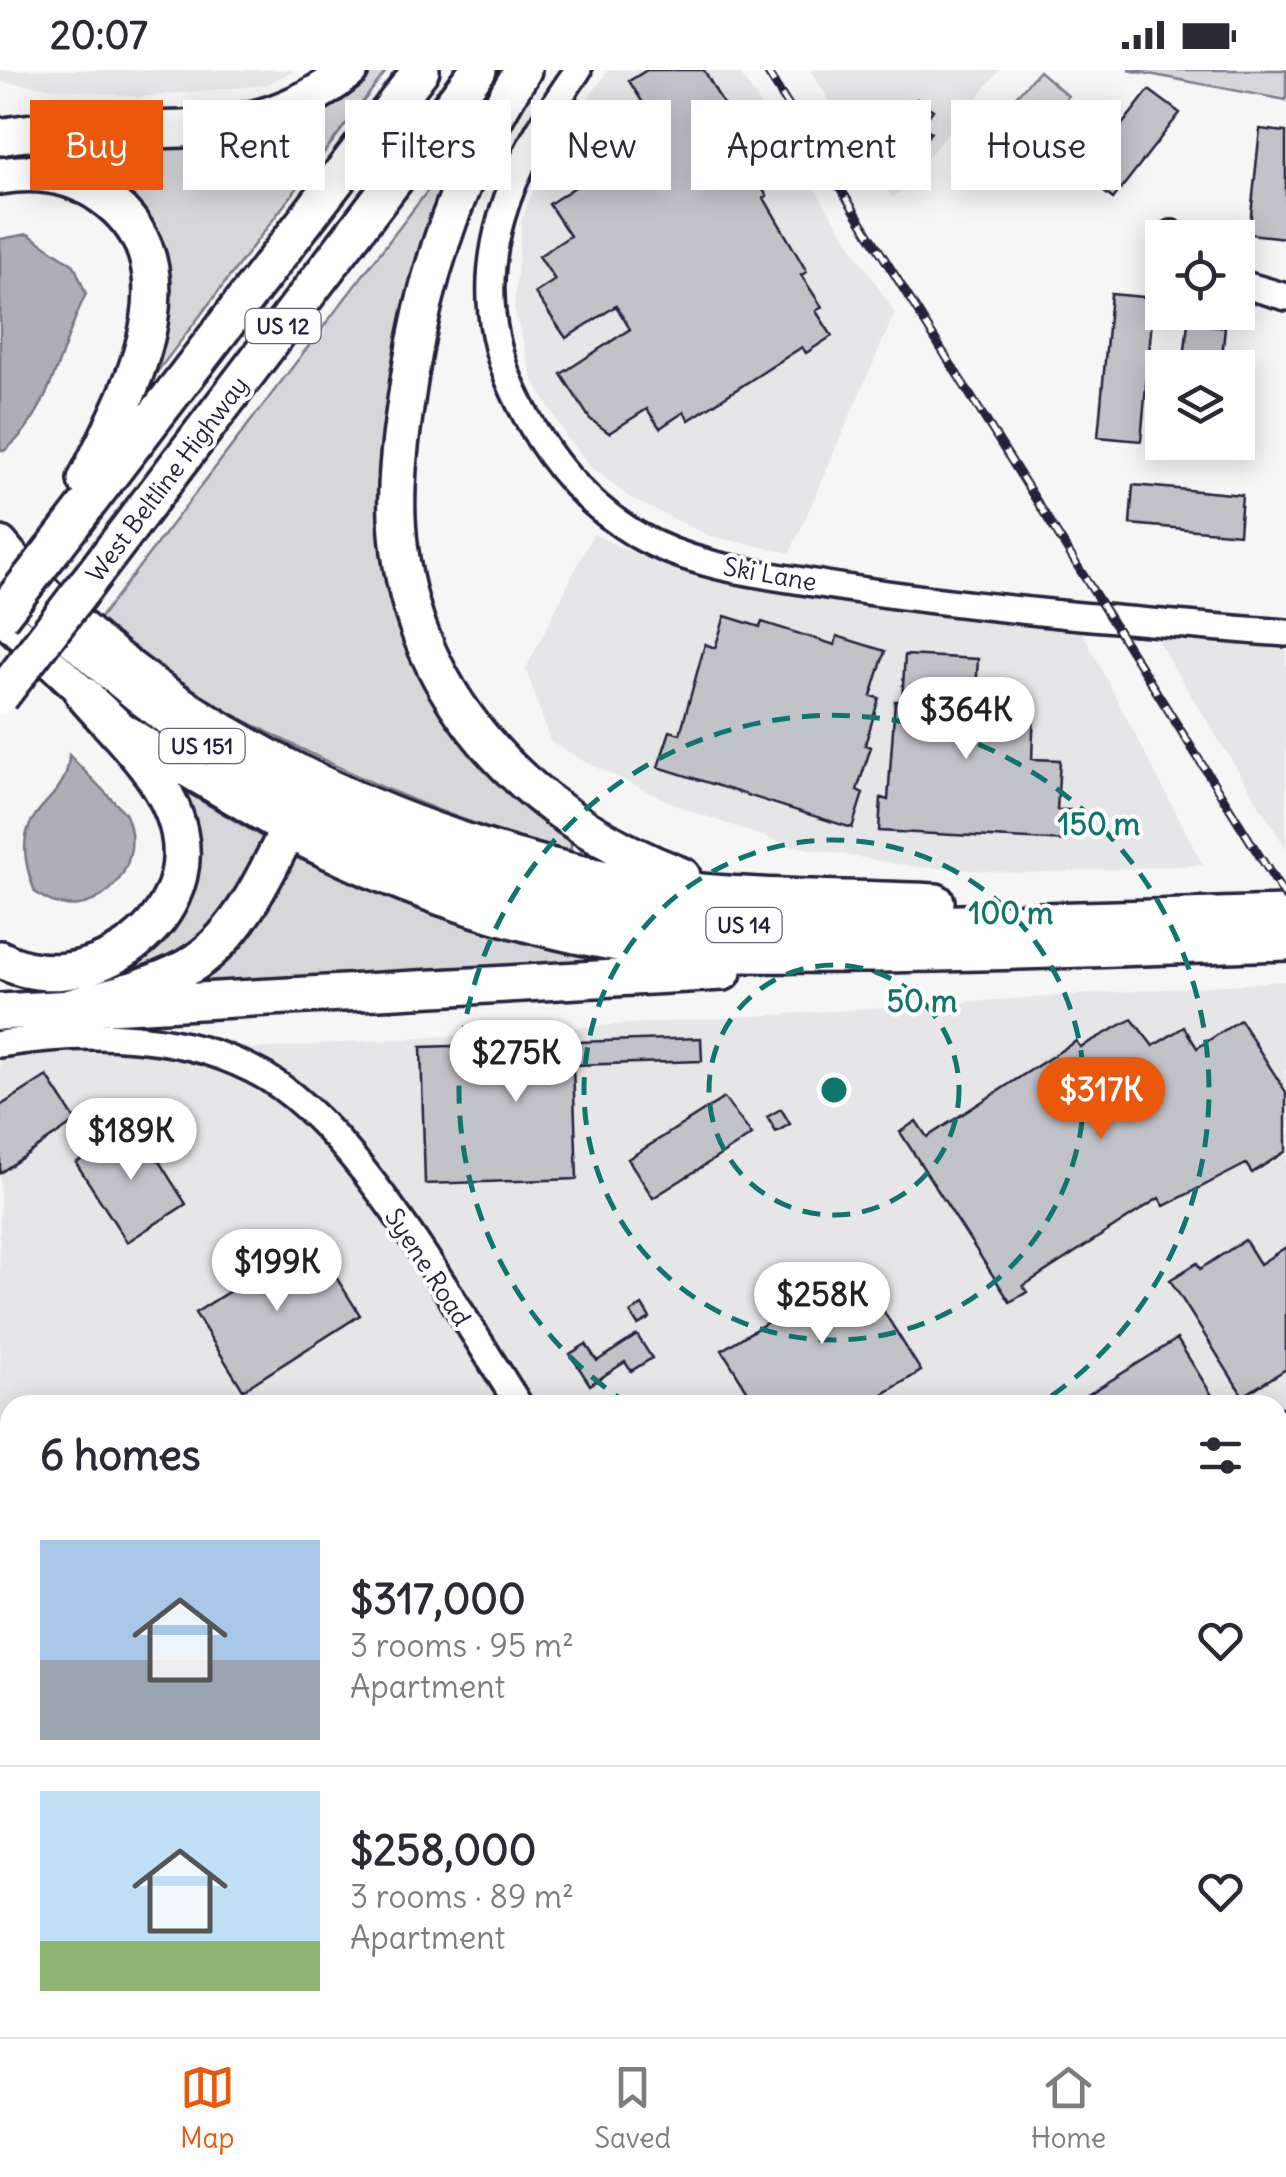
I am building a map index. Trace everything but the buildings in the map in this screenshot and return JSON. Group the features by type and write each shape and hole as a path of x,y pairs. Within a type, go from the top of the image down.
{"highway":[{"path":"0,137 35,130 201,131 234,125 307,99 350,70"},
{"name":"West Beltline Highway","path":"0,616 421,70"},
{"name":"West Beltline Highway","path":"0,696 478,70"},
{"path":"523,70 481,140 455,200 418,318 399,460 397,518 403,568 428,651 446,686 483,740 528,788 598,838 726,892"},
{"path":"0,176 46,174 94,190 131,224 150,275 149,326 135,379 53,549"},
{"name":"US 14","path":"0,545 91,638 146,681 336,790 491,851 626,881 726,892 1206,917"},
{"path":"0,958 36,971 78,972 98,966 148,929 167,903 181,866 180,837 172,804 84,695"},
{"path":"60,1010 137,988 188,967 202,956 239,917 294,817"},
{"name":"US 14","path":"294,817 484,881 659,917 802,926 1286,914"},
{"name":"US 14","path":"294,817 339,857 471,908 550,930 643,947 720,955 958,954 1286,942"},
{"path":"0,1012 672,976 958,954"}],"main road":[{"name":"US 151","path":"0,572 80,651 165,722 294,817"},
{"name":"US 14","path":"0,616 84,695 185,770 294,817"}],"street":[{"name":"Ski Lane","path":"578,70 526,147 504,207 492,276 494,314 497,345 518,401 565,475 612,518 647,540 726,569 901,597 1286,633"},
{"path":"1255,289 1286,297"},
{"name":"Syene Road","path":"0,1044 74,1034 143,1039 204,1052 264,1076 320,1122 359,1168 512,1395"}],"shaded area":[{"path":"0,70 295,70 266,85 138,97 0,82"},
{"path":"373,70 387,70 364,100 345,100 345,125 325,151 325,100 293,100 347,88"},
{"path":"608,70 738,70 757,100 691,100 691,190 816,190 895,313 790,553 710,536 632,499 590,466 567,438 532,377 514,308 522,219 533,190 671,190 671,100 587,100"},
{"path":"810,70 1000,70 975,100 951,100 951,129 931,153 931,100 829,100"},
{"path":"1128,70 1286,70 1286,100"},
{"path":"1039,71 1068,96 1065,100 1013,100"},
{"path":"183,124 183,190 296,190 148,384 165,316 164,255 155,228 124,190 163,190 163,129"},
{"path":"428,190 455,190 392,574 557,827 571,840 571,848 565,852 468,821 334,765 199,696 187,684 149,669 141,664 146,656 96,623"},
{"path":"28,234 74,265 86,294 44,398 20,436 4,451 0,449 0,239"},
{"path":"593,534 651,561 777,593 1080,628 1203,865 1025,873 916,867 788,845 685,809 587,763 550,741 526,669"},
{"path":"1155,637 1286,648 1286,848"},
{"path":"69,755 125,813 131,834 130,855 110,890 75,905 55,903 35,892 26,863 25,841 30,824 66,774"},
{"path":"181,789 262,837 261,847 239,892 214,922 184,946 129,971 120,966 148,948"},
{"path":"294,857 469,927 560,950 632,962 189,991 190,981 247,937"},
{"path":"1286,981 1286,1395 0,1395 0,1044 205,1052"}],"railway":[{"path":"766,70 1286,898"}]}
